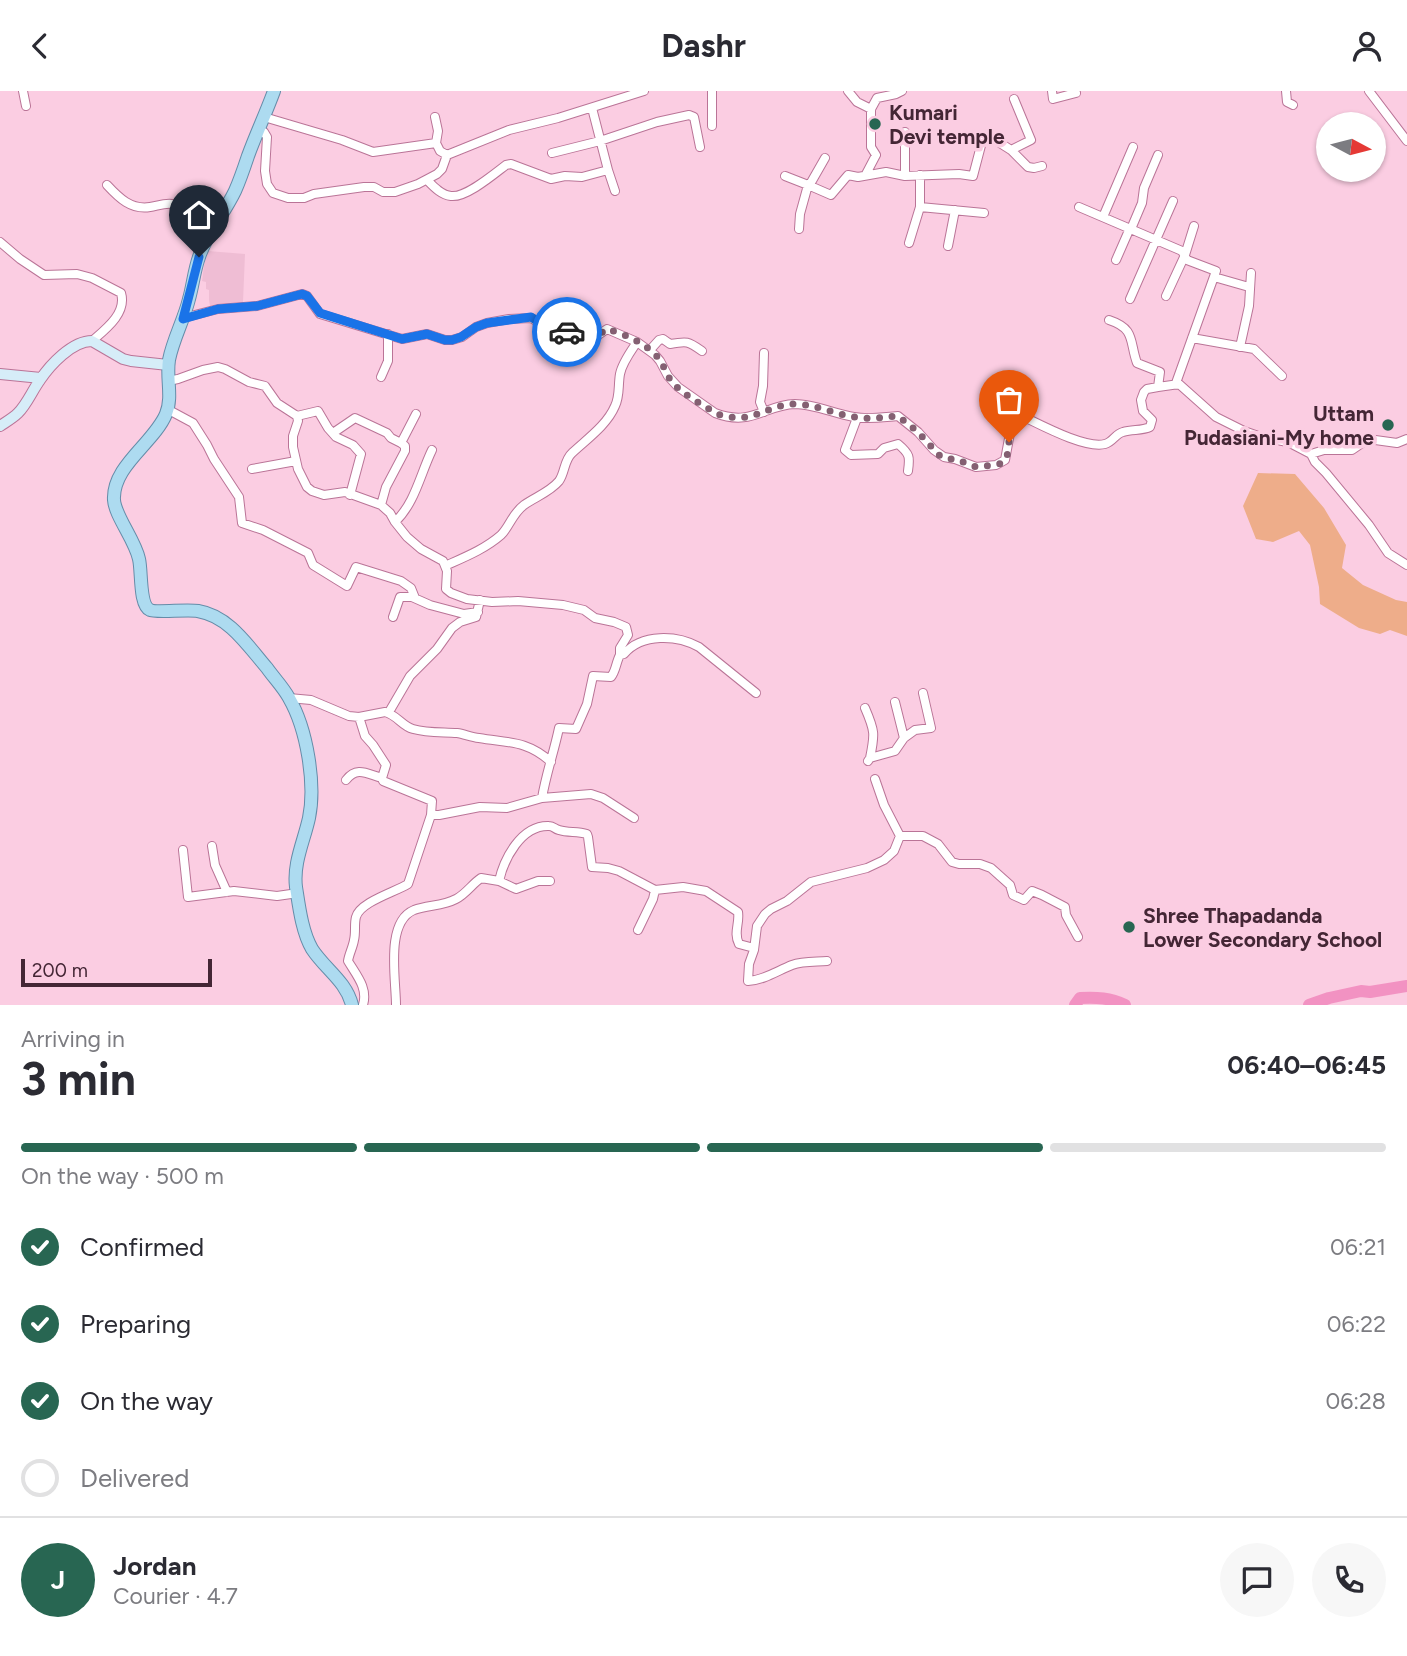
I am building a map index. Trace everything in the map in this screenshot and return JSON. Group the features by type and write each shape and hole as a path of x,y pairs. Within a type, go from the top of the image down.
{"main road":[{"path":"274,91 236,188 199,257 168,365 167,408 161,423 129,462 117,484 116,507 139,557 145,606 150,610 200,611 226,623 244,640 289,698 299,721 311,780 310,816 296,870 305,932 311,947 342,982 352,1005"}],"street":[{"path":"23,91 26,106"},
{"path":"258,130 264,132 267,137 265,171 267,184 273,193 288,198 304,198 314,194 364,187 395,192 426,180 442,169 447,155 509,129 558,118 644,91"},
{"path":"712,91 712,126"},
{"path":"848,91 857,102 871,109"},
{"path":"866,174 876,155 871,147 871,109 877,98 902,91"},
{"path":"1052,91 1053,99 1076,93"},
{"path":"1286,91 1287,102 1293,104"},
{"path":"1369,91 1407,141"},
{"path":"1011,150 1031,140 1014,99"},
{"path":"592,108 615,191"},
{"path":"552,153 690,115 694,117 699,147"},
{"path":"264,117 373,152 436,143"},
{"path":"435,117 438,131 436,143 440,151 447,155"},
{"path":"905,132 905,176"},
{"path":"785,176 831,195 848,175 858,177 886,172 905,176 973,176 983,138 992,138 1011,150 1028,167 1042,166"},
{"path":"1103,217 1133,147"},
{"path":"1116,260 1142,203 1144,188 1158,155"},
{"path":"799,229 800,214 809,185 825,158"},
{"path":"426,180 442,193 452,196 464,194 511,164 551,179 582,177 608,170"},
{"path":"909,243 920,207 920,176"},
{"path":"107,185 132,206 173,204 221,214"},
{"path":"1130,299 1173,201"},
{"path":"920,207 984,213"},
{"path":"1079,207 1182,251 1187,260 1216,271 1176,383"},
{"path":"948,246 955,211"},
{"path":"1166,296 1185,255 1194,226"},
{"path":"0,242 44,275 77,274 92,278 121,293 122,307 108,327 92,341"},
{"path":"1240,347 1249,306 1251,273"},
{"path":"1214,277 1249,287"},
{"path":"183,319 218,309 257,306 302,294 307,296 320,313 402,339 427,334 452,340 487,323 531,317 548,328 594,338 607,329 650,350 673,382 722,416 748,418 783,406 799,404 857,418 898,416 918,432 939,455 969,466 980,467 996,465 1005,460 1015,416 1022,416 1061,434 1097,445 1111,442 1122,432 1146,430 1150,427 1152,420 1143,411 1141,400 1144,391 1176,383 1216,417 1254,435 1288,442 1311,454 1369,525 1388,553 1407,565"},
{"path":"1110,320 1122,324 1129,333 1137,363 1160,372 1158,387"},
{"path":"381,377 388,361 388,334"},
{"path":"1192,338 1254,349 1282,376"},
{"path":"650,350 663,339 670,344 689,342 702,351"},
{"path":"0,426 19,412 54,363 87,340 123,359 168,365"},
{"path":"446,566 485,548 504,533 511,518 522,506 553,488 561,479 570,454 609,417 616,405 620,372 638,342"},
{"path":"764,353 761,402 764,412"},
{"path":"168,381 218,367 265,386 277,403 297,416 318,411 328,428 336,436 353,445 361,454 350,495"},
{"path":"0,374 41,378"},
{"path":"167,408 193,423 239,497 242,523 263,530 308,553 313,565 347,586 356,567 401,581 411,588 415,598"},
{"path":"401,443 416,414"},
{"path":"297,416 293,447 303,482 312,491 324,495 341,492 382,505 421,549 443,561 447,571 446,589 451,593 467,599 492,602 563,605 584,611 600,620 622,624 628,635 620,648 620,655"},
{"path":"333,433 355,418 387,433 405,446 405,451 386,487 382,505"},
{"path":"857,418 845,450 851,455 878,454 884,448 898,445 910,458 908,471"},
{"path":"1311,454 1324,450 1352,450 1368,439 1397,443 1407,439"},
{"path":"395,522 403,514 417,489 432,450"},
{"path":"253,468 296,461"},
{"path":"393,617 400,597 415,598 464,614 478,612"},
{"path":"389,712 410,676 437,649 444,636 460,622 476,617 480,600"},
{"path":"542,798 559,729 576,729 587,704 593,676 611,677 620,655 638,642 649,639 689,641 756,693"},
{"path":"865,708 874,728 869,759 895,751 904,738 915,730 931,728 922,693"},
{"path":"289,698 311,700 349,716 389,712 409,728 442,734 458,733 533,747 551,762"},
{"path":"895,702 904,738"},
{"path":"359,717 365,736 386,765 382,778"},
{"path":"346,780 352,773 358,772 382,778 383,781 432,801 431,815 408,884 373,901 357,913 355,936 348,961 363,987 366,996 363,1005"},
{"path":"827,961 792,965 767,977 748,981 749,964 759,922 771,909 787,901 811,882 867,868 884,860 894,851 900,836 884,805 875,779"},
{"path":"431,815 480,807 507,808 542,798 591,794 603,798 634,818"},
{"path":"499,881 505,862 523,835 532,830 550,826 561,831 587,834 592,867 619,871 656,890 683,887 711,893 738,912 736,937 739,944 754,948"},
{"path":"900,836 933,839 952,862 980,864 991,868 1010,884 1013,895 1024,900 1032,891 1060,904 1065,907 1066,915 1078,937"},
{"path":"212,846 215,865 228,892"},
{"path":"183,850 188,897 234,891 277,896 298,893"},
{"path":"396,1005 395,938 404,916 425,906 456,899 481,879 499,881 516,889 538,881 550,881"},
{"path":"638,930 656,890"}],"shaded area":[{"path":"208,251 245,254 243,302 210,306 209,290 206,289 206,282 202,281"},
{"path":"1258,473 1295,474 1324,508 1346,545 1342,568 1363,585 1407,602 1407,636 1390,630 1380,634 1359,628 1320,604 1310,545 1299,531 1273,542 1256,539 1243,506"}],"waterway":[{"path":"1309,1005 1361,991 1407,986"},
{"path":"1075,1005 1080,998 1109,999 1125,1005"}],"way so far":[{"path":"567,332 594,338 607,329 629,337 655,355 678,387 722,416 748,418 783,406 799,404 857,418 898,416 918,432 939,455 976,467 1002,463 1007,457 1009,442"}],"place":[{"name":"Kumari Devi temple","path":"875,124"},
{"name":"Uttam Pudasiani-My home","path":"1388,425"},
{"name":"Shree Thapadanda Lower Secondary School","path":"1129,927"}],"route":[{"path":"199,257 183,319 203,312 257,306 302,294 307,296 323,315 402,339 427,334 452,340 487,323 531,317 548,328 567,332"}]}
